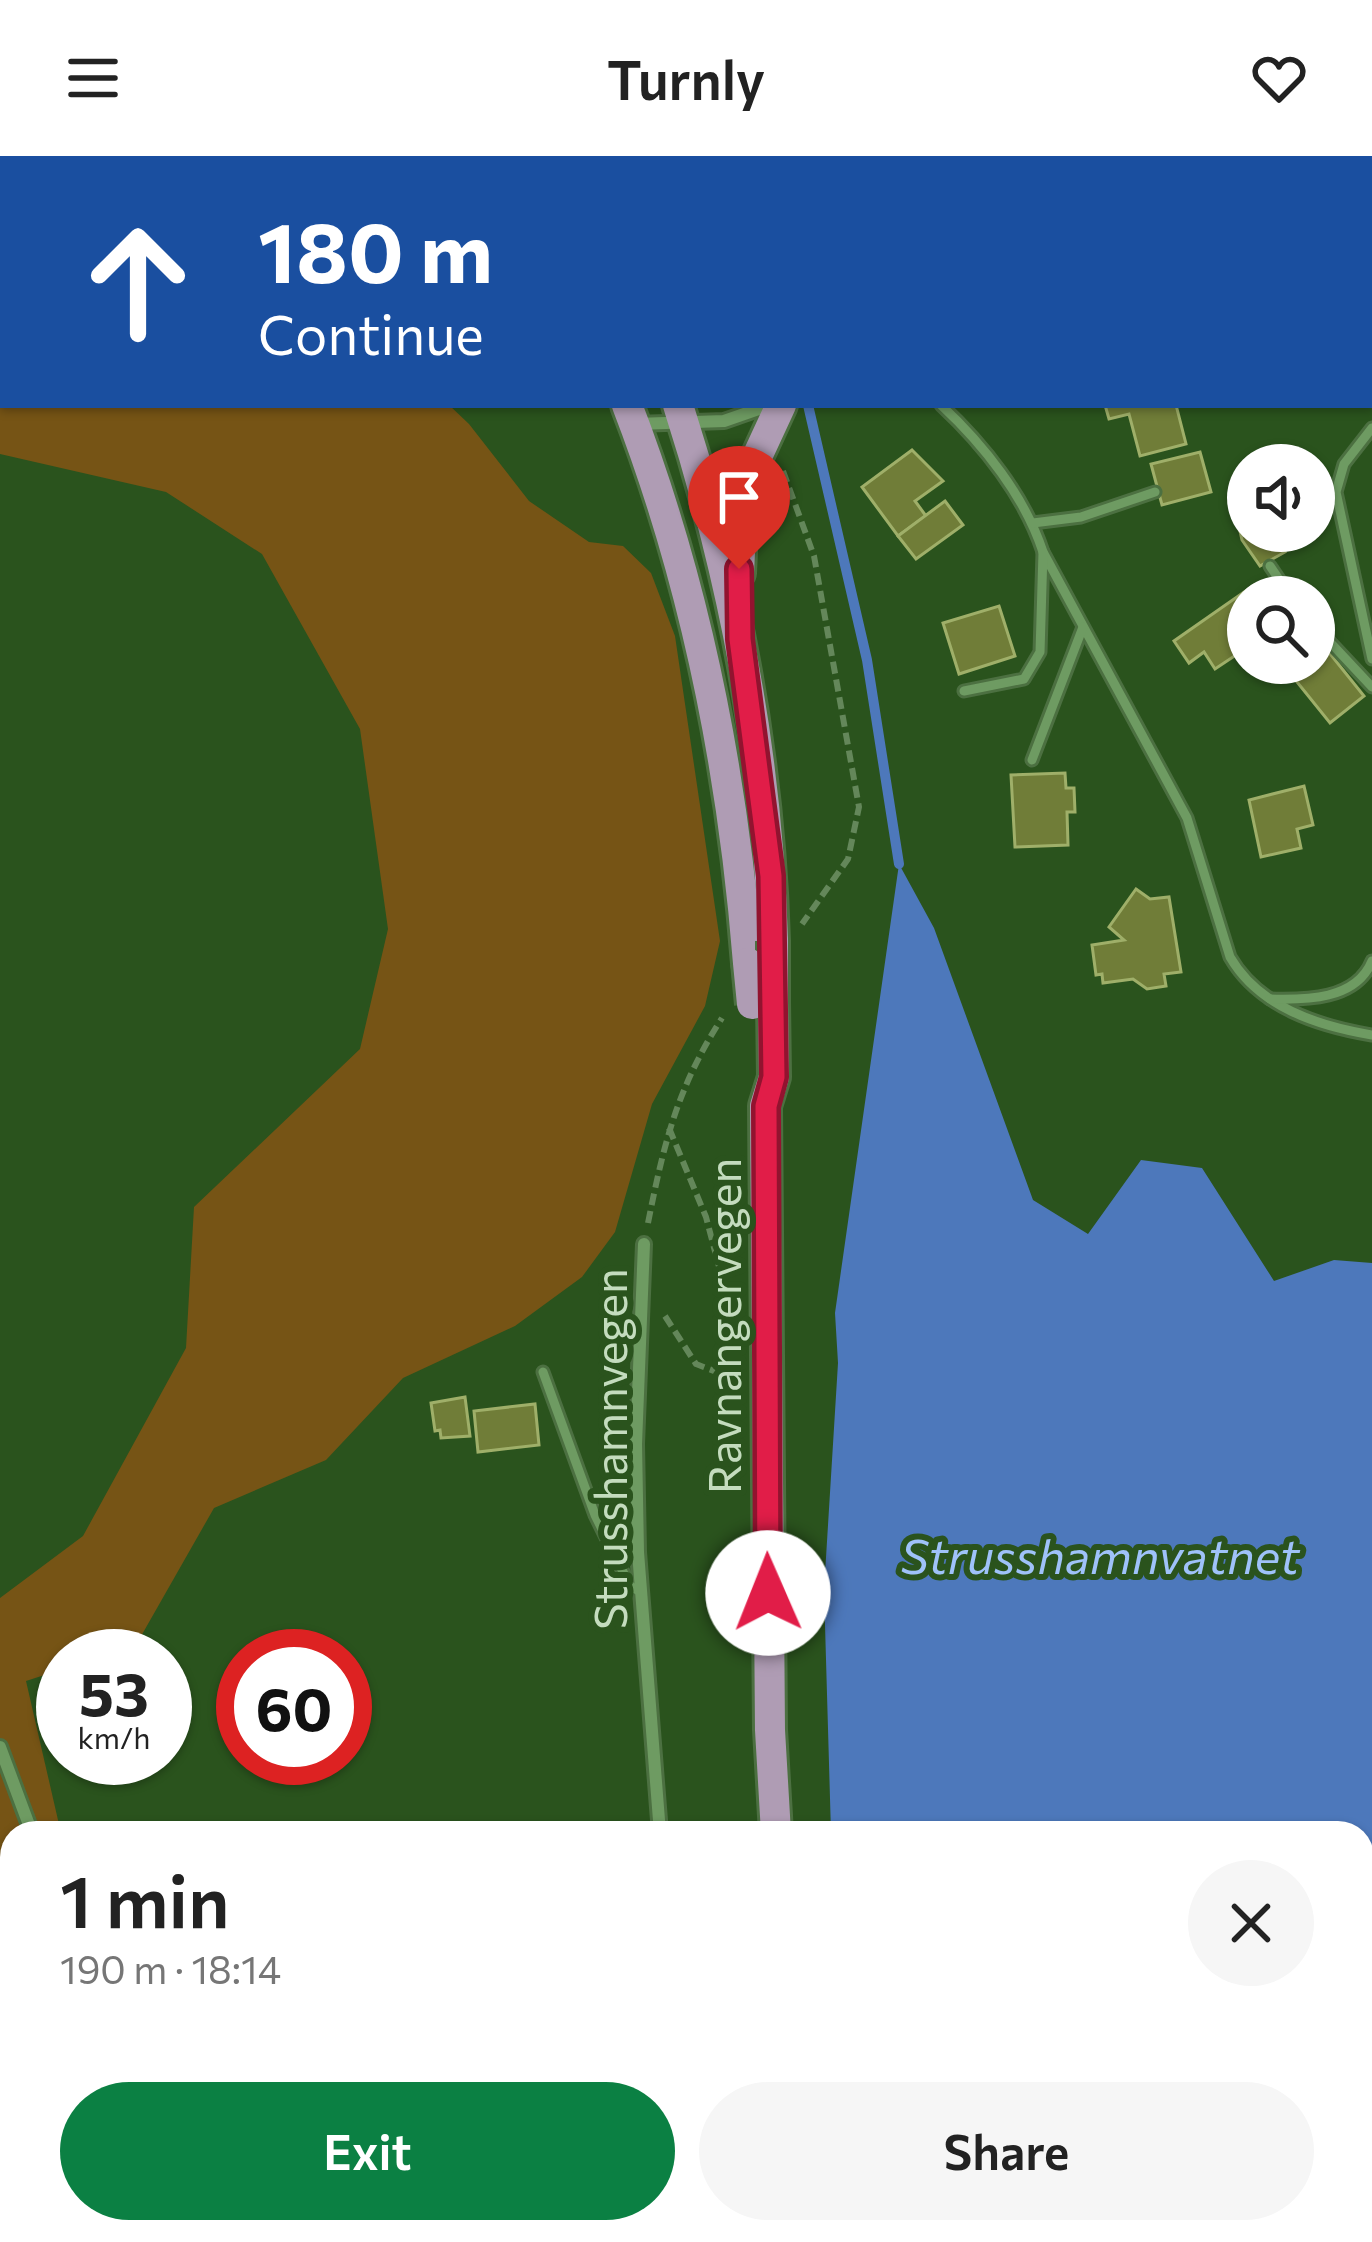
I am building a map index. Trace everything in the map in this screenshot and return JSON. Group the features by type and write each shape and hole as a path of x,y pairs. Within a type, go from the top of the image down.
{"main road":[{"path":"740,639 738,534 743,487 780,408"},
{"name":"Ravnangervegen","path":"636,411 711,693 742,876 751,1005 774,1077 766,1106 764,1319 775,1821"},
{"name":"Ravnangervegen","path":"681,413 740,639 786,934 751,1005"}],"street":[{"path":"636,411 724,422 762,408"},
{"name":"Strusshamnvegen","path":"644,1244 636,1444 641,1592 659,1821"},
{"path":"0,1747 28,1821"}],"lane":[{"path":"944,408 999,470 1034,524 1043,552 1187,818 1230,957 1241,976 1270,1000 1300,1014 1372,1034"},
{"path":"1372,428 1344,464 1336,493 1372,658"},
{"path":"1034,524 1053,525 1154,493"},
{"path":"964,691 1024,679 1040,652 1043,552"},
{"path":"1270,566 1277,576"},
{"path":"1032,760 1083,627"},
{"path":"1335,647 1372,687"},
{"path":"1270,1000 1312,1001 1332,994 1364,976 1372,961"},
{"path":"543,1372 595,1515 630,1586 641,1592"}],"path":[{"path":"780,463 814,556 859,807 848,859 829,893 786,934"},
{"name":"Strusshamnvegen","path":"644,1244 668,1125 689,1071 751,1005"},
{"path":"668,1125 706,1217 723,1282 764,1319"},
{"path":"640,1287 662,1311 696,1364 722,1374"}],"shaded area":[{"path":"0,408 452,408 529,501 589,542 623,546 651,573 675,636 720,941 705,1006 652,1104 615,1232 582,1277 515,1326 403,1378 326,1460 214,1508 145,1629 36,1629 36,1678 26,1681 36,1724 36,1785 50,1785 58,1821 0,1821 0,1598 83,1536 186,1348 194,1207 360,1049 388,929 360,729 262,554 166,492 0,454"}],"water":[{"name":"Strusshamnvatnet","path":"899,864 934,928 1033,1200 1088,1234 1141,1160 1202,1168 1274,1281 1334,1260 1372,1263 1372,1821 831,1821 824,1590 838,1363 835,1313"}],"building":[{"path":"1106,408 1177,408 1186,444 1140,456 1129,414 1109,419"},
{"path":"912,450 943,481 915,501 926,516 898,536 862,487"},
{"path":"1200,452 1211,492 1162,505 1151,464"},
{"path":"945,501 963,525 916,559 898,536"},
{"path":"1250,552 1285,552 1260,566"},
{"path":"1227,604 1227,661 1215,669 1204,652 1189,663 1174,641"},
{"path":"999,606 1015,656 959,674 943,623"},
{"path":"1335,660 1364,696 1330,723 1299,684 1335,684"},
{"path":"1065,773 1066,788 1074,788 1075,812 1067,812 1068,845 1015,847 1011,775"},
{"path":"1304,786 1313,825 1297,829 1301,848 1261,857 1249,800"},
{"path":"1136,889 1150,899 1169,897 1181,972 1164,974 1166,986 1147,989 1133,979 1103,983 1102,974 1096,975 1092,945 1124,940 1109,927"},
{"path":"465,1397 470,1436 441,1438 440,1430 435,1431 431,1403"},
{"path":"535,1404 539,1445 478,1452 474,1411"}],"waterway":[{"path":"809,408 867,660 899,864"}],"route":[{"path":"739,569 740,639 771,876 774,1077 766,1106 764,1319 768,1593"}]}
